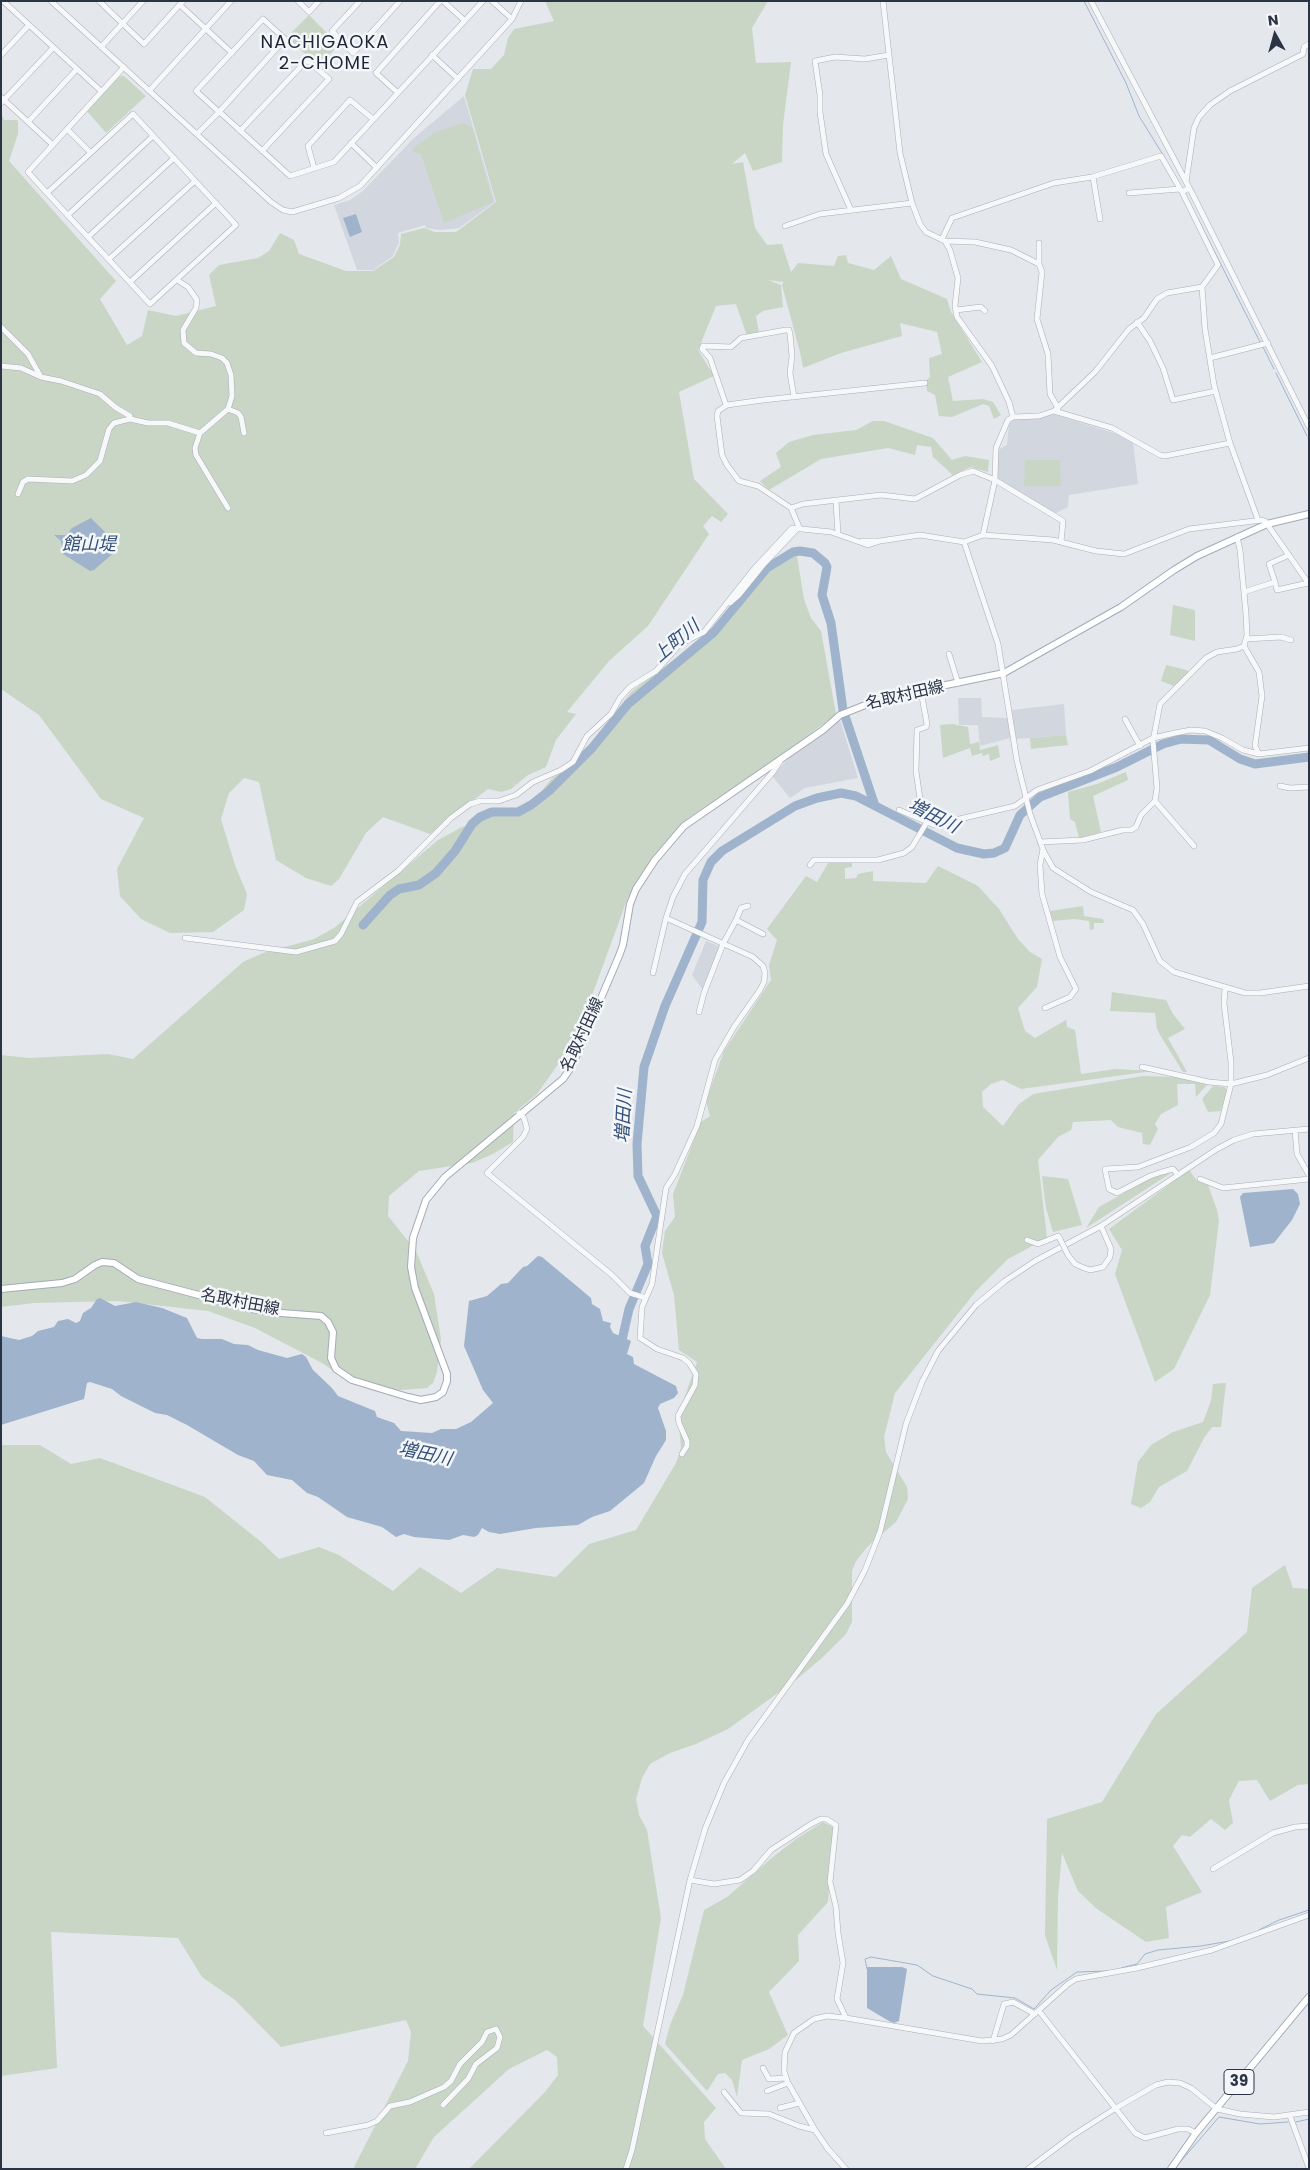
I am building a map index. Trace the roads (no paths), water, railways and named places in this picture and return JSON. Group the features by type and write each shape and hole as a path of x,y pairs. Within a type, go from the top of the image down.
{"main road":[{"name":"名取村田線","path":"1,1289 62,1283 75,1279 102,1262 114,1263 138,1280 268,1312 321,1316 328,1322 333,1332 331,1358 336,1369 352,1380 421,1400 429,1400 443,1392 447,1381 447,1374 415,1288 411,1267 413,1238 426,1200 445,1177 519,1113 563,1079 572,1066 623,945 630,904 636,888 655,860 684,826 696,815 783,758 846,713 883,698 1004,673 1121,607 1174,570 1237,537 1267,524 1309,514"},
{"name":"39","path":"1171,2169 1196,2133 1309,1997"}],"street":[{"path":"3,1 101,91"},
{"path":"51,1 276,207 288,211 303,210 347,194 360,186 512,19 521,1"},
{"path":"101,46 143,1"},
{"path":"149,91 231,1"},
{"path":"298,1 309,12 319,1"},
{"path":"360,1 332,31 353,52 400,1"},
{"path":"397,92 376,73 441,1 464,20"},
{"path":"197,134 219,112 284,39 263,19 196,91 219,112 262,151 290,176 334,162 483,1"},
{"path":"492,1 512,19"},
{"path":"883,1 900,153 912,203 923,228 926,232 943,240 975,242 1010,250 1039,264"},
{"path":"1091,1 1186,182"},
{"path":"100,2 144,44 182,3 232,53"},
{"path":"1,55 29,25"},
{"path":"53,48 2,100 53,145"},
{"path":"1258,520 1230,443 1216,391 1210,358 1202,287 1218,265 1184,190 1194,128 1199,117 1230,91 1305,48"},
{"path":"432,55 458,79"},
{"path":"851,210 826,154 815,61 819,58 865,59 889,55"},
{"path":"240,131 307,60 329,79 262,151"},
{"path":"47,193 133,114 236,225 150,304 109,259 47,193 28,172 124,68"},
{"path":"28,122 78,69"},
{"path":"314,168 308,146 350,100 373,119"},
{"path":"68,129 90,152"},
{"path":"68,215 153,136"},
{"path":"351,143 377,168"},
{"path":"943,240 952,218 1054,183 1094,179 1161,156 1184,190 1268,343 1309,427"},
{"path":"88,237 174,158"},
{"path":"1094,179 1100,219"},
{"path":"109,259 195,181"},
{"path":"1128,193 1184,190"},
{"path":"130,282 216,203"},
{"path":"785,226 813,216 912,203"},
{"path":"943,240 950,250 958,278 956,310 963,327 992,366 1010,402 1013,417"},
{"path":"1039,243 1039,264 1042,272 1038,319 1048,354 1050,394 1056,409 1112,428 1165,456 1230,443"},
{"path":"177,280 188,287 197,300 196,308 183,330 186,347 196,353 216,355 227,363 232,385 228,409 200,433 196,442 196,455 228,508"},
{"path":"983,535 995,480 996,448 1008,420 1013,417 1039,416 1056,409 1095,372 1116,344 1137,322 1144,318 1158,299 1167,293 1202,287"},
{"path":"956,310 981,308 985,311"},
{"path":"1137,322 1150,341 1163,368 1172,400 1216,391"},
{"path":"1,327 28,354 41,377"},
{"path":"726,405 710,358 702,346 732,347 741,338 786,330 789,330 790,334 792,356 790,373 794,396"},
{"path":"1210,358 1268,343"},
{"path":"1,366 21,368 41,377 61,381 100,394 114,407 130,416 130,419"},
{"path":"799,527 791,508 758,486 739,481 727,465 722,455 718,412 726,405 794,396 925,384"},
{"path":"228,409 241,416 244,433"},
{"path":"18,494 23,482 28,479 72,480 86,475 100,461 109,429 114,423 130,419 148,423 168,423 200,433"},
{"path":"791,508 802,504 881,495 915,499 960,475 973,471 995,480 1063,521 1061,542"},
{"path":"836,501 838,534"},
{"path":"185,938 296,952 335,941 341,934 357,902 398,871 451,818 470,804 480,801 499,801 516,795 533,782 561,770 573,762 587,736 611,714 620,698 630,687 656,671 680,644 704,632 723,607 792,528 799,527 838,534 868,545 880,541 920,535 964,542 983,535 1061,542 1096,551 1124,554 1189,529 1264,520 1308,583 1277,590 1269,564"},
{"path":"1237,537 1244,592 1246,639 1244,646 1259,672 1262,696 1255,740 1259,754"},
{"path":"964,542 998,644 1016,754 1030,814 1040,842 1053,868 1091,892 1133,910 1144,924 1154,949 1165,966 1174,972 1225,989 1245,993 1260,993 1309,986"},
{"path":"1262,566 1288,555"},
{"path":"1244,592 1275,582"},
{"path":"1246,639 1281,637 1290,640"},
{"path":"1040,842 1083,840 1123,830 1131,830 1136,827 1141,815 1155,801 1157,788 1153,740 1158,708 1163,700 1210,655 1244,646"},
{"path":"949,654 958,683"},
{"path":"810,865 814,860 886,858 908,851 919,836 925,822 916,771 917,730 926,727 927,724 921,691"},
{"path":"1125,719 1140,746"},
{"path":"899,810 934,825 1015,806 1048,785 1096,769 1153,740 1185,731 1201,731 1222,738 1243,750 1259,754 1309,748"},
{"path":"653,972 666,918 673,897 685,874 783,758"},
{"path":"1280,786 1290,788 1309,787"},
{"path":"1155,801 1194,846"},
{"path":"1043,849 1040,865 1042,894 1060,957 1076,989 1070,997 1045,1008"},
{"path":"699,1012 704,994 724,944 741,908 748,906"},
{"path":"666,918 757,960 763,966 765,978 755,999 734,1027 715,1060 693,1136 682,1155 675,1174 666,1188 654,1270 649,1293 641,1313 640,1338 657,1349 686,1360 696,1374 695,1385 678,1416 679,1423 687,1440 687,1446 682,1454"},
{"path":"736,920 763,934"},
{"path":"1178,1175 1173,1169 1162,1172 1150,1176 1117,1194 1109,1189 1105,1169 1138,1167 1191,1147 1214,1133 1221,1124 1231,1084 1231,1062 1224,1003 1225,989"},
{"path":"1142,1067 1209,1082 1231,1084 1267,1075 1309,1058"},
{"path":"519,1113 524,1118 527,1129 524,1138 487,1173 612,1274 630,1293 646,1298"},
{"path":"626,2169 632,2150 690,1880 705,1829 734,1763 748,1740 847,1604 868,1562 880,1532 906,1424 922,1382 938,1351 955,1328 976,1305 1005,1281 1035,1261 1101,1226 1217,1149 1234,1140 1265,1132 1309,1129"},
{"path":"1295,1130 1297,1154 1309,1175"},
{"path":"1200,1179 1223,1188 1309,1179"},
{"path":"1027,1240 1038,1244 1058,1236 1075,1264 1090,1270 1103,1267 1110,1257 1111,1249 1101,1226"},
{"path":"690,1880 714,1884 740,1880 753,1871 771,1850 811,1824 821,1819 826,1819 836,1825 830,1882 836,1907 842,1963 837,1999 846,2018"},
{"path":"1213,1869 1273,1833 1294,1827 1309,1826"},
{"path":"846,2169 828,2150 815,2130 787,2080 783,2063 785,2052 794,2033 814,2019 827,2016 846,2018 993,2041 1012,2035 1068,1984 1076,1979 1137,1968 1212,1950 1309,1916"},
{"path":"993,2041 1004,2004 1014,2002 1037,2012 1135,2133 1145,2138 1178,2129 1188,2129 1196,2133"},
{"path":"326,2133 368,2125 377,2121 390,2106 410,2102 444,2087 451,2081 460,2064 482,2042 487,2032 496,2029 500,2037 497,2048 476,2064 468,2080 443,2105"},
{"path":"763,2068 769,2079 787,2080"},
{"path":"767,2091 787,2080"},
{"path":"1029,2169 1072,2136 1116,2108 1156,2085 1168,2082 1180,2083 1191,2088 1217,2109 1259,2116 1290,2116 1309,2112"},
{"path":"724,2092 742,2113 769,2114 815,2130"},
{"path":"780,2108 799,2103"},
{"path":"1290,2116 1309,2168"}],"water":[{"path":"356,214 362,232 350,237 343,218"},
{"name":"館山堤","path":"91,518 117,544 118,549 94,570 90,571 63,554 61,541 54,535 66,535 72,528"},
{"path":"1293,1189 1298,1194 1300,1204 1292,1220 1274,1243 1250,1247 1240,1197 1243,1193"},
{"path":"538,1256 542,1257 591,1298 592,1304 600,1309 603,1321 611,1323 610,1327 613,1333 631,1341 627,1354 633,1357 634,1364 676,1386 678,1393 674,1398 660,1404 658,1408 666,1431 666,1440 656,1456 644,1483 610,1511 592,1517 578,1525 536,1528 500,1534 489,1532 482,1528 478,1535 474,1537 463,1535 449,1540 414,1537 404,1534 396,1537 382,1527 347,1517 318,1497 307,1493 292,1480 267,1475 254,1461 238,1455 187,1425 167,1415 155,1413 121,1396 112,1389 90,1382 87,1383 84,1399 1,1425 1,1336 19,1340 32,1336 38,1331 54,1327 58,1321 68,1319 76,1323 80,1321 83,1313 91,1308 97,1299 100,1298 115,1306 136,1302 162,1308 187,1318 197,1338 222,1339 234,1344 248,1345 258,1350 287,1358 302,1354 306,1357 313,1370 338,1396 375,1411 377,1417 394,1423 401,1431 432,1433 441,1429 456,1429 471,1422 493,1403 483,1390 464,1346 469,1301 487,1296 501,1284 508,1283 523,1267 527,1266"},
{"path":"867,1967 902,1967 907,1969 899,2021 894,2023 889,2021 867,2008"}],"waterway":[{"path":"1084,1 1126,83 1139,116 1165,158"},
{"path":"1198,219 1260,342"},
{"path":"1263,347 1274,369"},
{"path":"1276,373 1307,436"},
{"name":"上町川","path":"363,925 390,895 399,889 419,885 436,873 455,851 472,824 480,817 492,812 518,812 549,791 592,748 628,704 714,632 767,568 793,552 813,553 827,567 822,595 831,623 843,710 875,806"},
{"name":"増田川","path":"620,1349 629,1309 648,1264 645,1246 657,1216 638,1176 637,1144 644,1067 665,1006 702,922 703,880 711,862 722,851 795,806 817,798 841,793 856,796 957,848 984,854 994,853 1005,848 1020,815 1040,797 1117,767 1163,744 1181,739 1209,740 1240,759 1255,764 1309,757"},
{"path":"1259,1930 1279,1920 1309,1910"},
{"path":"1121,1968 1137,1964 1145,1954 1158,1950 1230,1941"},
{"path":"867,1969 865,1959 871,1957 917,1965 933,1976 972,1989 977,1994 1015,1998 1034,2009 1051,1990 1077,1972 1107,1971"},
{"path":"1175,2168 1219,2117 1260,2124 1288,2122"},
{"path":"1296,2122 1309,2119"}],"district":[{"name":"NACHIGAOKA 2-CHOME","path":"325,53"}]}
